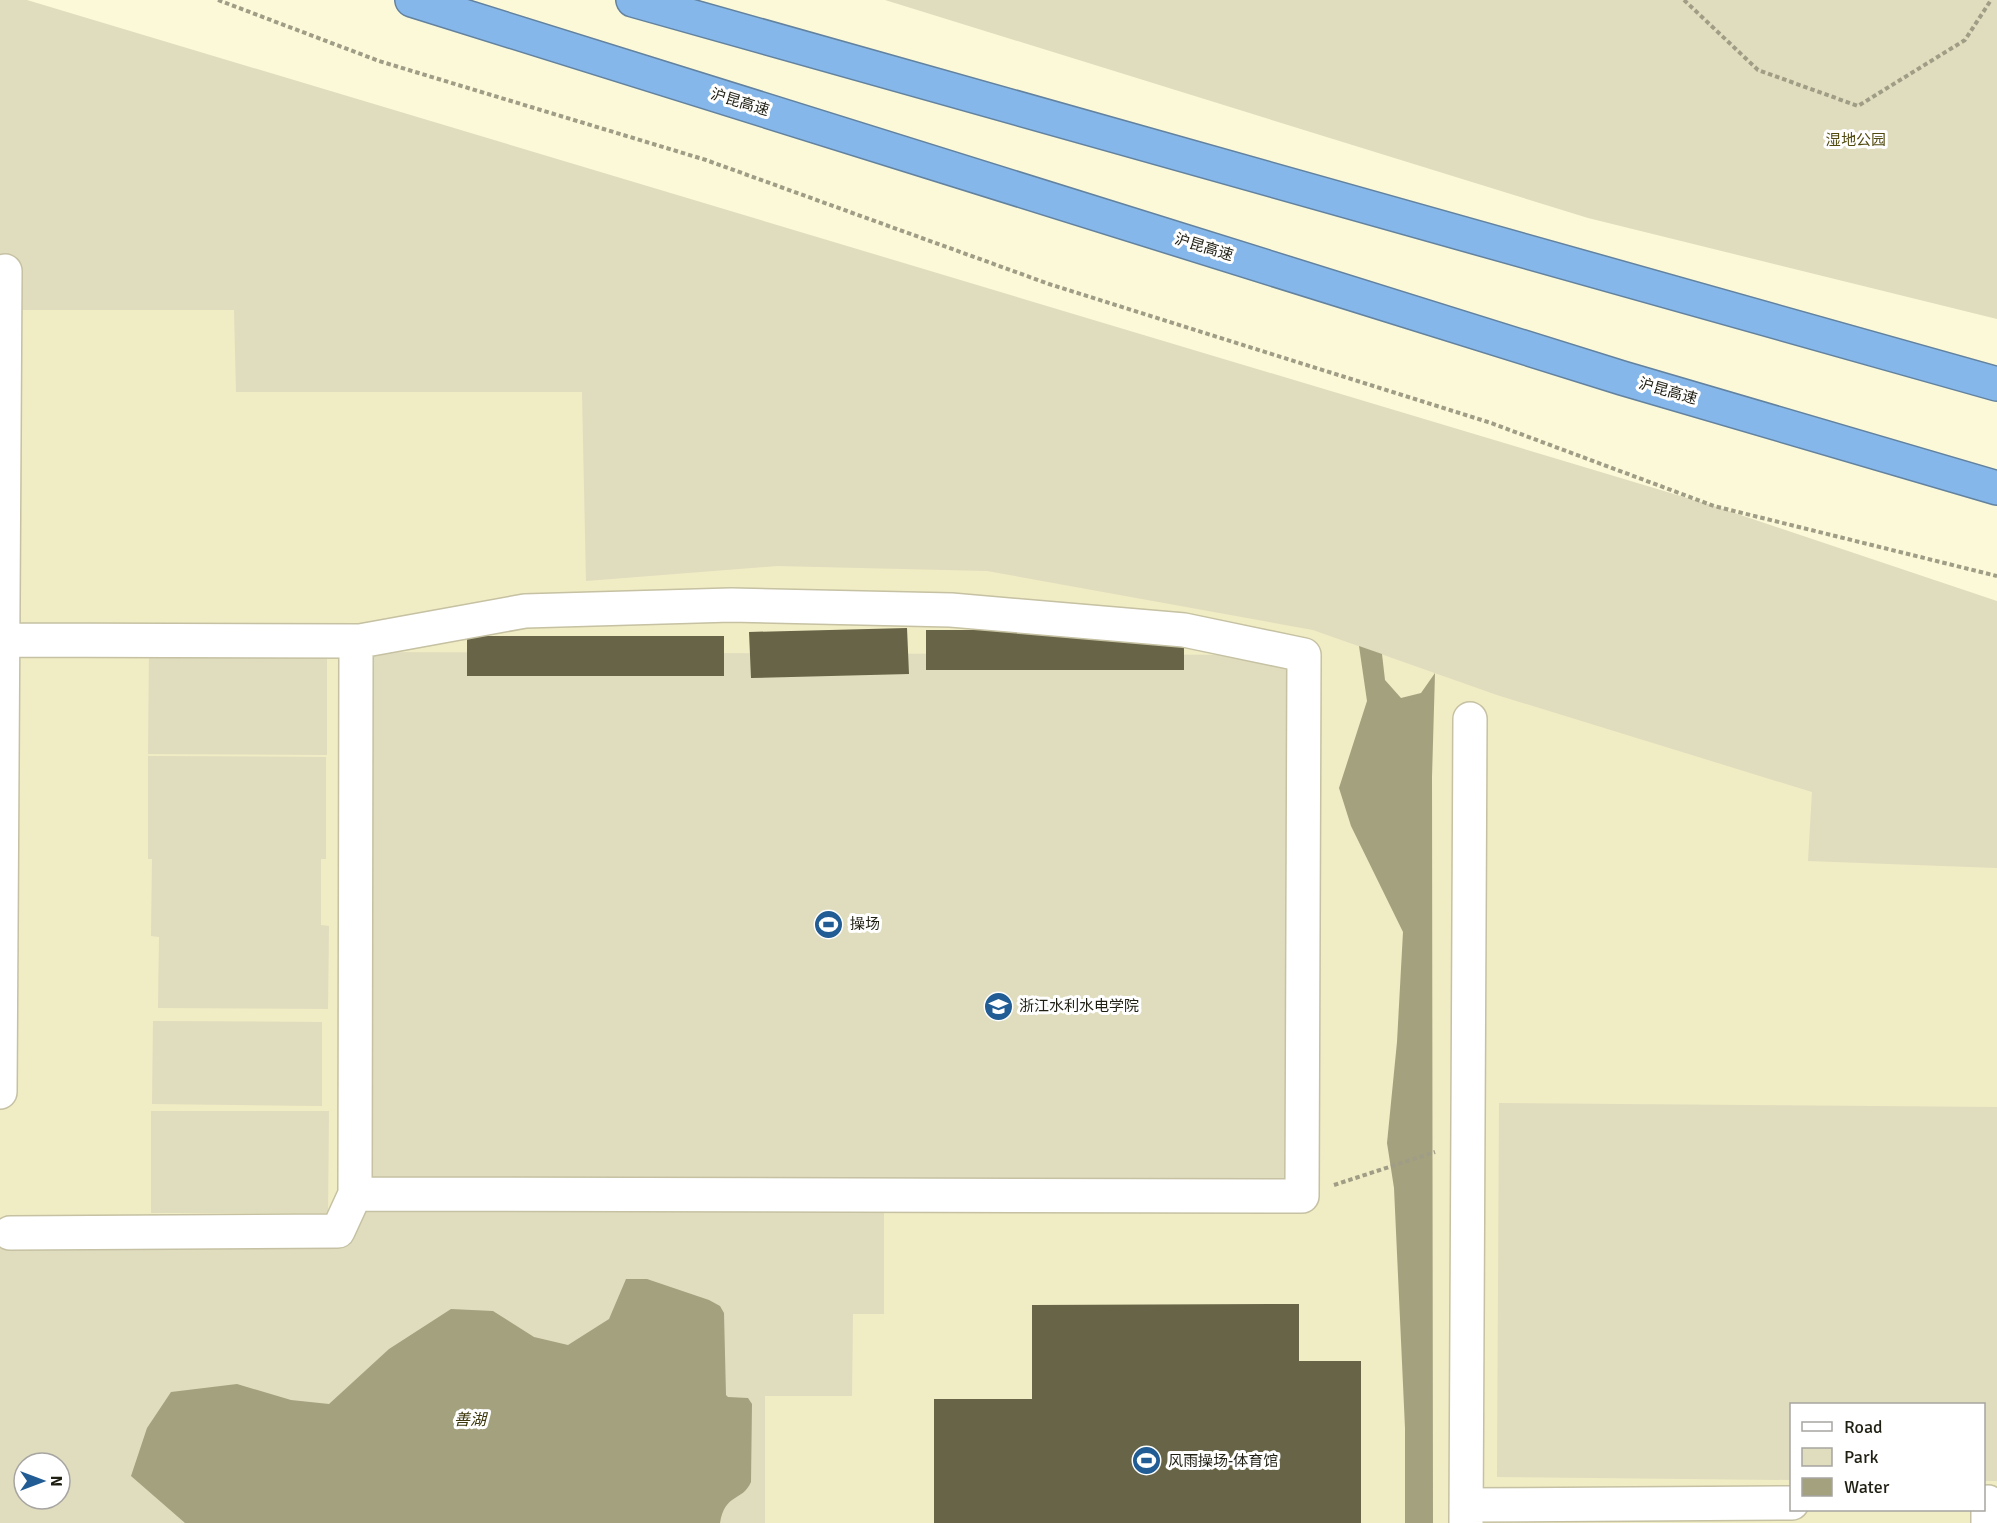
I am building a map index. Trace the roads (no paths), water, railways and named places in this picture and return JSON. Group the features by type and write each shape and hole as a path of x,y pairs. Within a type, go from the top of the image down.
{"highway":[{"name":"沪昆高速","path":"412,0 1622,378 1997,488"},
{"path":"633,0 1997,384"}],"street":[{"path":"0,1092 4,271"},
{"path":"2,640 360,641 525,611 731,605 951,610 1184,630 1304,655 1302,1196 354,1194"},
{"path":"10,1233 338,1232 354,1194 356,652"},
{"path":"1470,719 1466,1514 1790,1503"}],"water":[{"path":"1359,646 1382,654 1385,680 1401,698 1421,693 1435,673 1432,777 1433,1523 1405,1523 1405,1428 1394,1188 1387,1143 1397,1042 1403,932 1351,826 1339,788 1367,701"},
{"name":"善湖","path":"626,1279 647,1279 709,1300 720,1306 724,1313 726,1395 748,1398 752,1404 751,1482 743,1493 726,1507 720,1523 185,1523 131,1476 147,1428 171,1392 237,1384 291,1400 329,1404 389,1349 451,1309 493,1311 534,1337 568,1345 609,1319"}],"place":[{"name":"操场","path":"829,924"},
{"name":"浙江水利水电学院","path":"998,1006"},
{"name":"风雨操场-体育馆","path":"1147,1461"}],"park label":[{"name":"湿地公园","path":"1856,140"}]}
